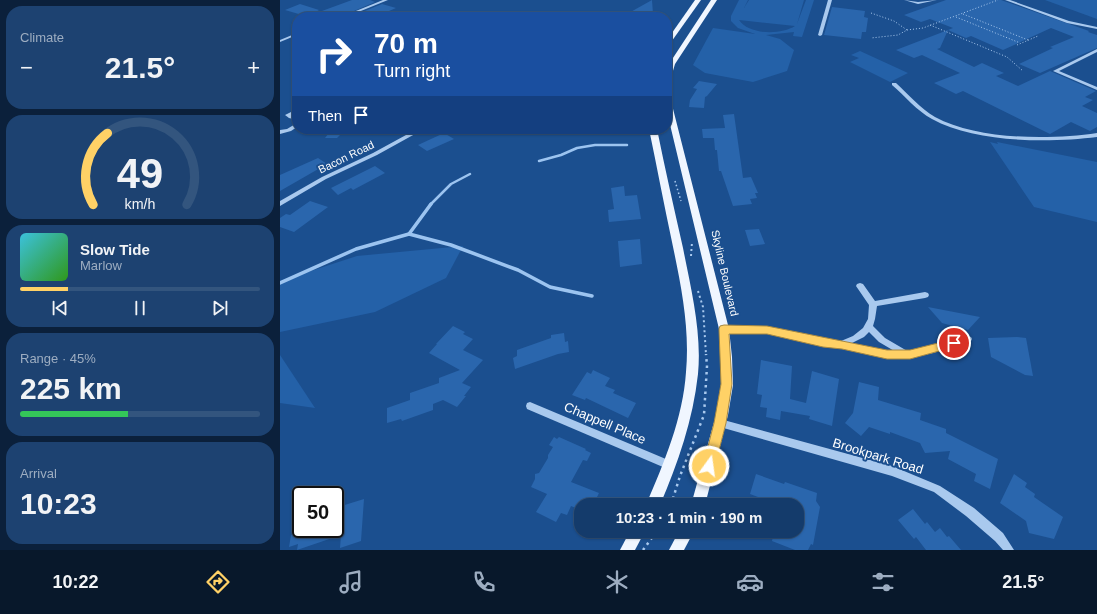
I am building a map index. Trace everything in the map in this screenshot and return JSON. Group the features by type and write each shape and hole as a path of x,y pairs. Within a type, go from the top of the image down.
{"main road":[{"path":"672,37 698,0"},
{"path":"672,64 714,0"},
{"name":"Skyline Boulevard","path":"672,117 724,329 727,384 720,423 700,498"},
{"path":"654,134 686,292 693,337 692,372 686,409 670,465 656,498"},
{"path":"627,550 634,538"},
{"path":"676,550 683,538"}],"street":[{"path":"356,12 386,0"},
{"path":"820,34 830,0"},
{"path":"906,0 918,3 935,0"},
{"path":"1007,0 1068,22 1097,28"},
{"path":"280,41 292,36"},
{"path":"1097,50 1055,71 1097,89"},
{"path":"894,84 933,117 968,130 991,134 1037,138 1068,138 1097,135"},
{"path":"280,132 292,128"},
{"name":"Bacon Road","path":"280,204 324,178 375,154 412,134"},
{"path":"842,344 864,334 869,327 873,304 860,286"},
{"path":"873,304 925,295"},
{"path":"869,327 882,340 910,355"},
{"path":"724,329 767,330 823,343 842,344 887,355 910,355 933,350 968,339"},
{"name":"Chappell Place","path":"530,406 670,465"},
{"name":"Brookpark Road","path":"720,423 892,471 937,489 970,512 1009,550"}],"path":[{"path":"871,38 898,35 907,30 920,29 998,0"},
{"path":"871,14 894,21 907,30"},
{"path":"962,14 1028,40"},
{"path":"955,16 1020,43"},
{"path":"930,25 1007,57 1023,71"},
{"path":"1017,45 1038,36"},
{"path":"643,550 652,538"}],"shaded area":[{"path":"739,0 748,0 744,8 749,0 804,0 797,24 806,0 814,0 802,37 793,36 794,32 766,35 780,39 794,50 787,71 753,82 705,73 693,65 713,28 755,34 738,28 731,21 731,16","holes":["739,20 795,26 782,31 766,32 750,29"]},
{"path":"1045,0 1097,0 1097,19"},
{"path":"860,51 908,73 890,82 850,62 859,58 851,55"},
{"path":"990,142 998,144 997,142 1097,162 1097,222 1034,207"},
{"path":"463,246 446,278 375,312 280,332 280,281 357,256"},
{"path":"280,355 315,408 280,403"}],"building":[{"path":"352,0 370,0 375,2 352,12 319,12"},
{"path":"652,0 653,12 631,12"},
{"path":"946,0 1001,0 1097,35 1097,48 1040,73 1019,64 1053,48 1050,47 1074,37 1051,28 1003,50 971,36 966,38 948,30 953,28 930,19 921,22 904,15"},
{"path":"300,4 319,10 316,12 292,12 285,10"},
{"path":"382,4 396,8 387,12 362,12"},
{"path":"832,7 865,11 864,17 868,18 866,32 862,32 861,39 824,35"},
{"path":"948,30 940,48 937,49 974,67 982,63 1004,73 996,76 1018,86 1050,71 1096,91 1085,97 1093,100 1082,106 1097,113 1097,127 1090,131 1071,122 1050,134 963,91 956,94 934,83 960,73 922,55 914,58 896,50"},
{"path":"699,81 717,84 705,97 704,108 689,107 690,100 697,89 693,88"},
{"path":"734,114 743,178 751,177 758,193 755,193 757,198 750,199 752,204 733,206 721,171 719,171 714,138 703,138 702,129 725,128 723,115"},
{"path":"328,134 341,134 337,138 325,138"},
{"path":"442,134 446,134 454,139 427,151 418,145"},
{"path":"318,158 327,164 280,191 280,175"},
{"path":"375,166 385,173 353,190 351,188 338,195 331,188"},
{"path":"624,186 625,196 637,195 641,219 609,222 608,210 614,209 611,188"},
{"path":"310,201 328,207 294,232 280,227 280,218 286,214 290,215"},
{"path":"759,229 765,244 750,246 745,230"},
{"path":"640,239 642,264 620,267 618,241"},
{"path":"928,307 980,317 968,330 942,323"},
{"path":"453,326 465,332 463,334 473,339 463,350 483,360 462,383 471,387 464,396 466,396 457,407 443,400 433,404 433,410 402,421 401,419 387,423 387,408 410,400 410,393 439,383 439,378 460,370 429,353"},
{"path":"564,333 565,342 568,341 569,352 558,354 515,369 513,358 517,356 517,350 551,338 551,335"},
{"path":"988,338 1026,338 1033,376 1025,375 991,357"},
{"path":"761,360 792,366 790,399 806,403 812,371 839,379 832,426 809,419 810,416 781,411 780,420 766,417 767,408 760,407 762,395 757,394"},
{"path":"593,370 610,378 605,386 615,390 613,393 636,403 628,418 586,398 585,400 572,395 587,372 591,374"},
{"path":"859,382 879,387 878,400 921,413 920,420 946,429 946,433 998,459 990,489 974,481 976,474 948,459 950,451 925,453 920,443 890,432 890,434 869,427 861,436 845,423 853,413"},
{"path":"554,437 557,439 559,437 586,449 585,450 591,453 587,461 583,460 571,482 599,493 596,498 574,498 574,507 571,506 567,515 561,513 556,522 536,512 547,494 531,487 535,479 535,474 539,473 553,447 549,445"},
{"path":"756,474 784,484 785,482 817,493 816,501 820,507 813,545 811,544 808,550 795,550 772,541 773,538 804,538 804,498 761,498 750,494"},
{"path":"1014,474 1027,483 1025,487 1035,494 1034,497 1063,517 1054,539 1029,533 1026,521 1000,503"},
{"path":"364,499 361,541 340,548 341,538 344,538 344,505"},
{"path":"913,509 925,524 927,522 935,532 940,528 961,550 926,550 916,537 914,539 898,520"},
{"path":"291,535 292,538 332,538 297,550 298,544 289,547"}],"waterway":[{"path":"539,161 561,155 577,148 595,145 627,145"},
{"path":"431,204 451,184 470,174"},
{"path":"409,234 431,204"},
{"path":"280,283 356,249 409,234"},
{"path":"409,234 451,245 518,270 550,287 592,296"}],"route":[{"path":"709,466 720,423 727,384 724,329 767,330 823,343 842,344 865,351 887,355 910,355 933,350 954,343"}]}
